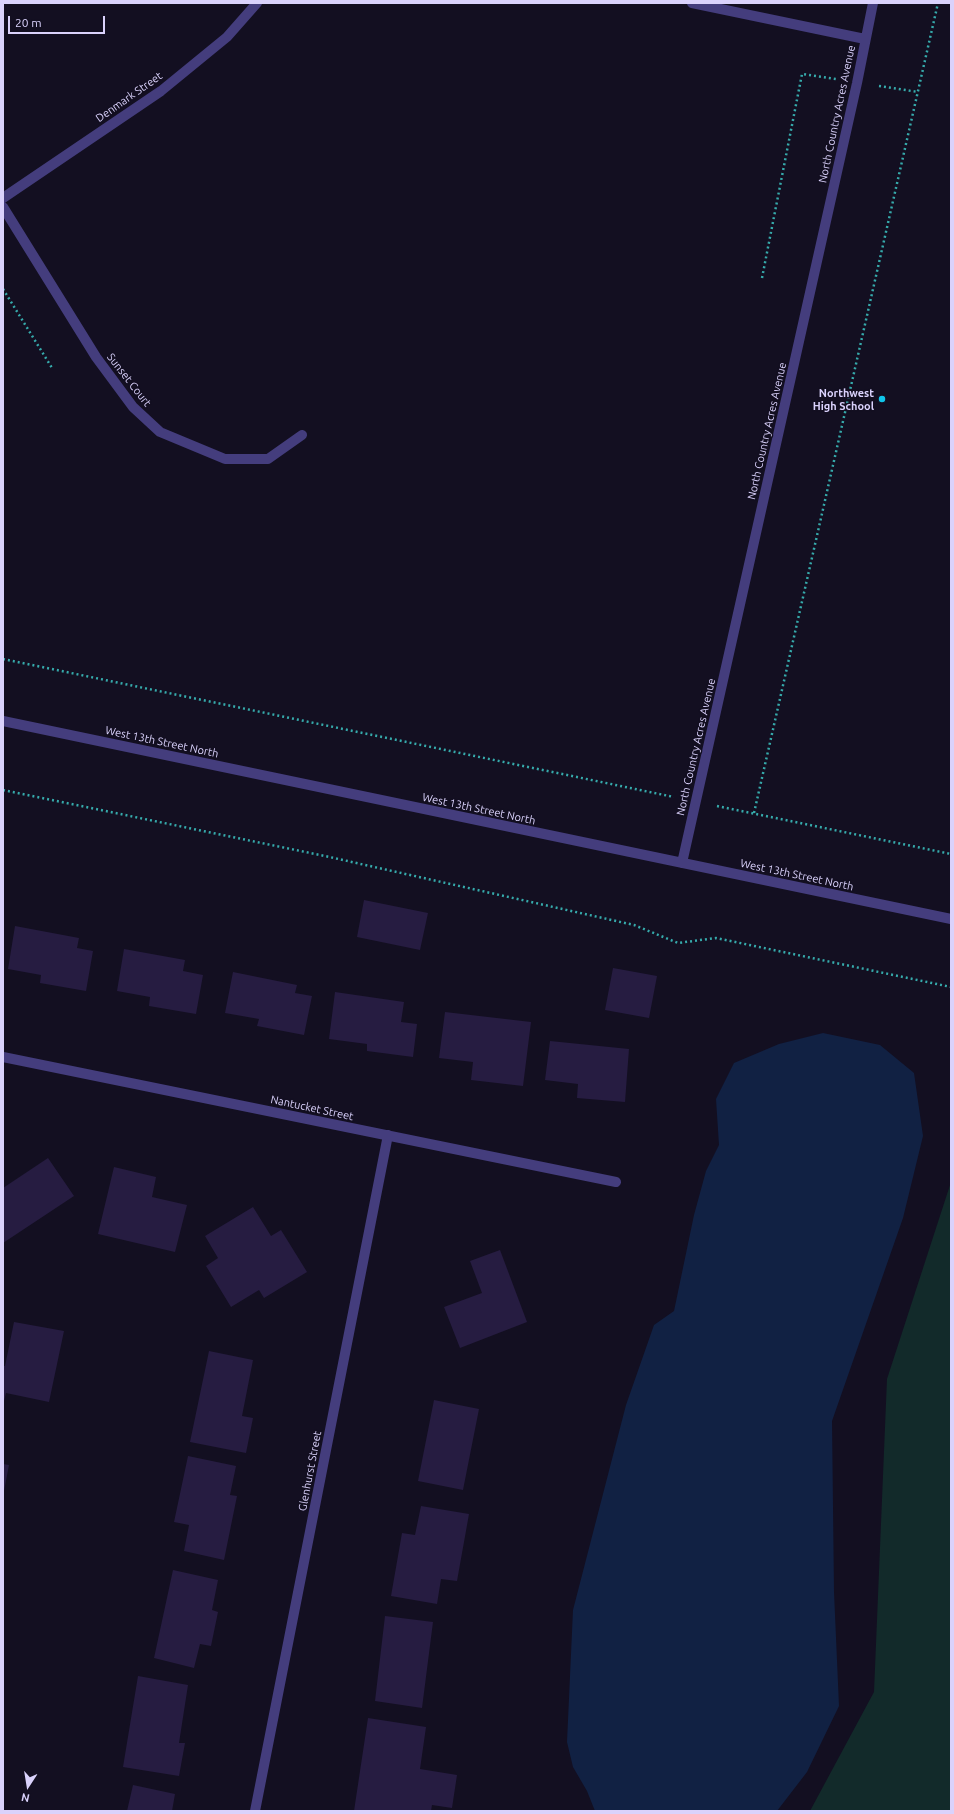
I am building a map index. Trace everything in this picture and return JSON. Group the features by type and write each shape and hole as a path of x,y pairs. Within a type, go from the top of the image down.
{"street":[{"name":"Denmark Street","path":"3,198 161,91 227,37 257,3"},
{"path":"692,3 866,39"},
{"name":"North Country Acres Avenue","path":"682,863 857,83 873,3"},
{"name":"Sunset Court","path":"3,207 96,357 132,406 160,432 225,459 268,459 302,435"},
{"name":"West 13th Street North","path":"3,721 951,919"},
{"name":"Nantucket Street","path":"3,1057 616,1182"},
{"name":"Glenhurst Street","path":"255,1811 388,1135"}],"path":[{"path":"754,813 938,3"},
{"path":"762,278 802,74 918,92"},
{"path":"3,289 52,368"},
{"path":"3,658 951,854"},
{"path":"3,790 325,856 634,925 678,943 716,938 951,987"}],"green space":[{"path":"951,1182 951,1811 810,1811 874,1692 887,1379"}],"water":[{"path":"823,1033 880,1045 914,1073 923,1136 903,1218 832,1421 834,1592 839,1706 807,1772 777,1811 595,1811 587,1791 573,1767 567,1742 573,1610 626,1405 654,1325 674,1311 694,1215 706,1171 719,1145 716,1099 734,1063 779,1044"}],"building":[{"path":"364,900 428,913 420,950 357,937"},
{"path":"15,926 79,938 77,948 93,951 86,991 40,983 41,975 8,969"},
{"path":"124,949 185,960 183,971 203,975 196,1014 149,1006 150,997 117,991"},
{"path":"613,968 657,976 649,1018 605,1010"},
{"path":"233,972 297,985 295,993 312,996 304,1035 257,1026 259,1019 225,1013"},
{"path":"335,992 404,1002 401,1022 417,1024 413,1057 367,1051 367,1044 329,1039"},
{"path":"445,1012 531,1022 523,1086 471,1080 473,1062 439,1058"},
{"path":"550,1041 629,1049 625,1102 577,1098 578,1084 545,1080"},
{"path":"48,1158 74,1196 3,1243 3,1188"},
{"path":"114,1167 156,1177 152,1197 187,1205 175,1252 98,1234"},
{"path":"253,1207 271,1236 281,1230 307,1272 264,1298 259,1290 231,1307 206,1266 218,1258 205,1236"},
{"path":"500,1250 527,1322 460,1348 444,1307 482,1293 470,1261"},
{"path":"14,1322 64,1331 49,1402 6,1393 3,1405 3,1366 5,1366"},
{"path":"209,1351 253,1360 242,1416 253,1418 246,1453 190,1442"},
{"path":"434,1400 479,1409 463,1490 418,1481"},
{"path":"188,1456 236,1466 230,1495 237,1496 224,1560 184,1551 189,1525 174,1522"},
{"path":"3,1464 9,1465 4,1491 3,1491"},
{"path":"421,1506 469,1514 457,1581 441,1579 437,1604 391,1596 402,1533 415,1535"},
{"path":"173,1570 218,1580 212,1610 218,1612 211,1646 200,1644 194,1668 154,1658"},
{"path":"385,1616 433,1622 422,1708 375,1701"},
{"path":"138,1676 188,1685 179,1743 185,1743 179,1776 123,1767"},
{"path":"368,1718 426,1727 420,1769 457,1775 452,1808 432,1805 431,1811 354,1811"},
{"path":"133,1785 175,1794 172,1811 127,1811"}],"place":[{"name":"Northwest High School","path":"882,399"}]}
